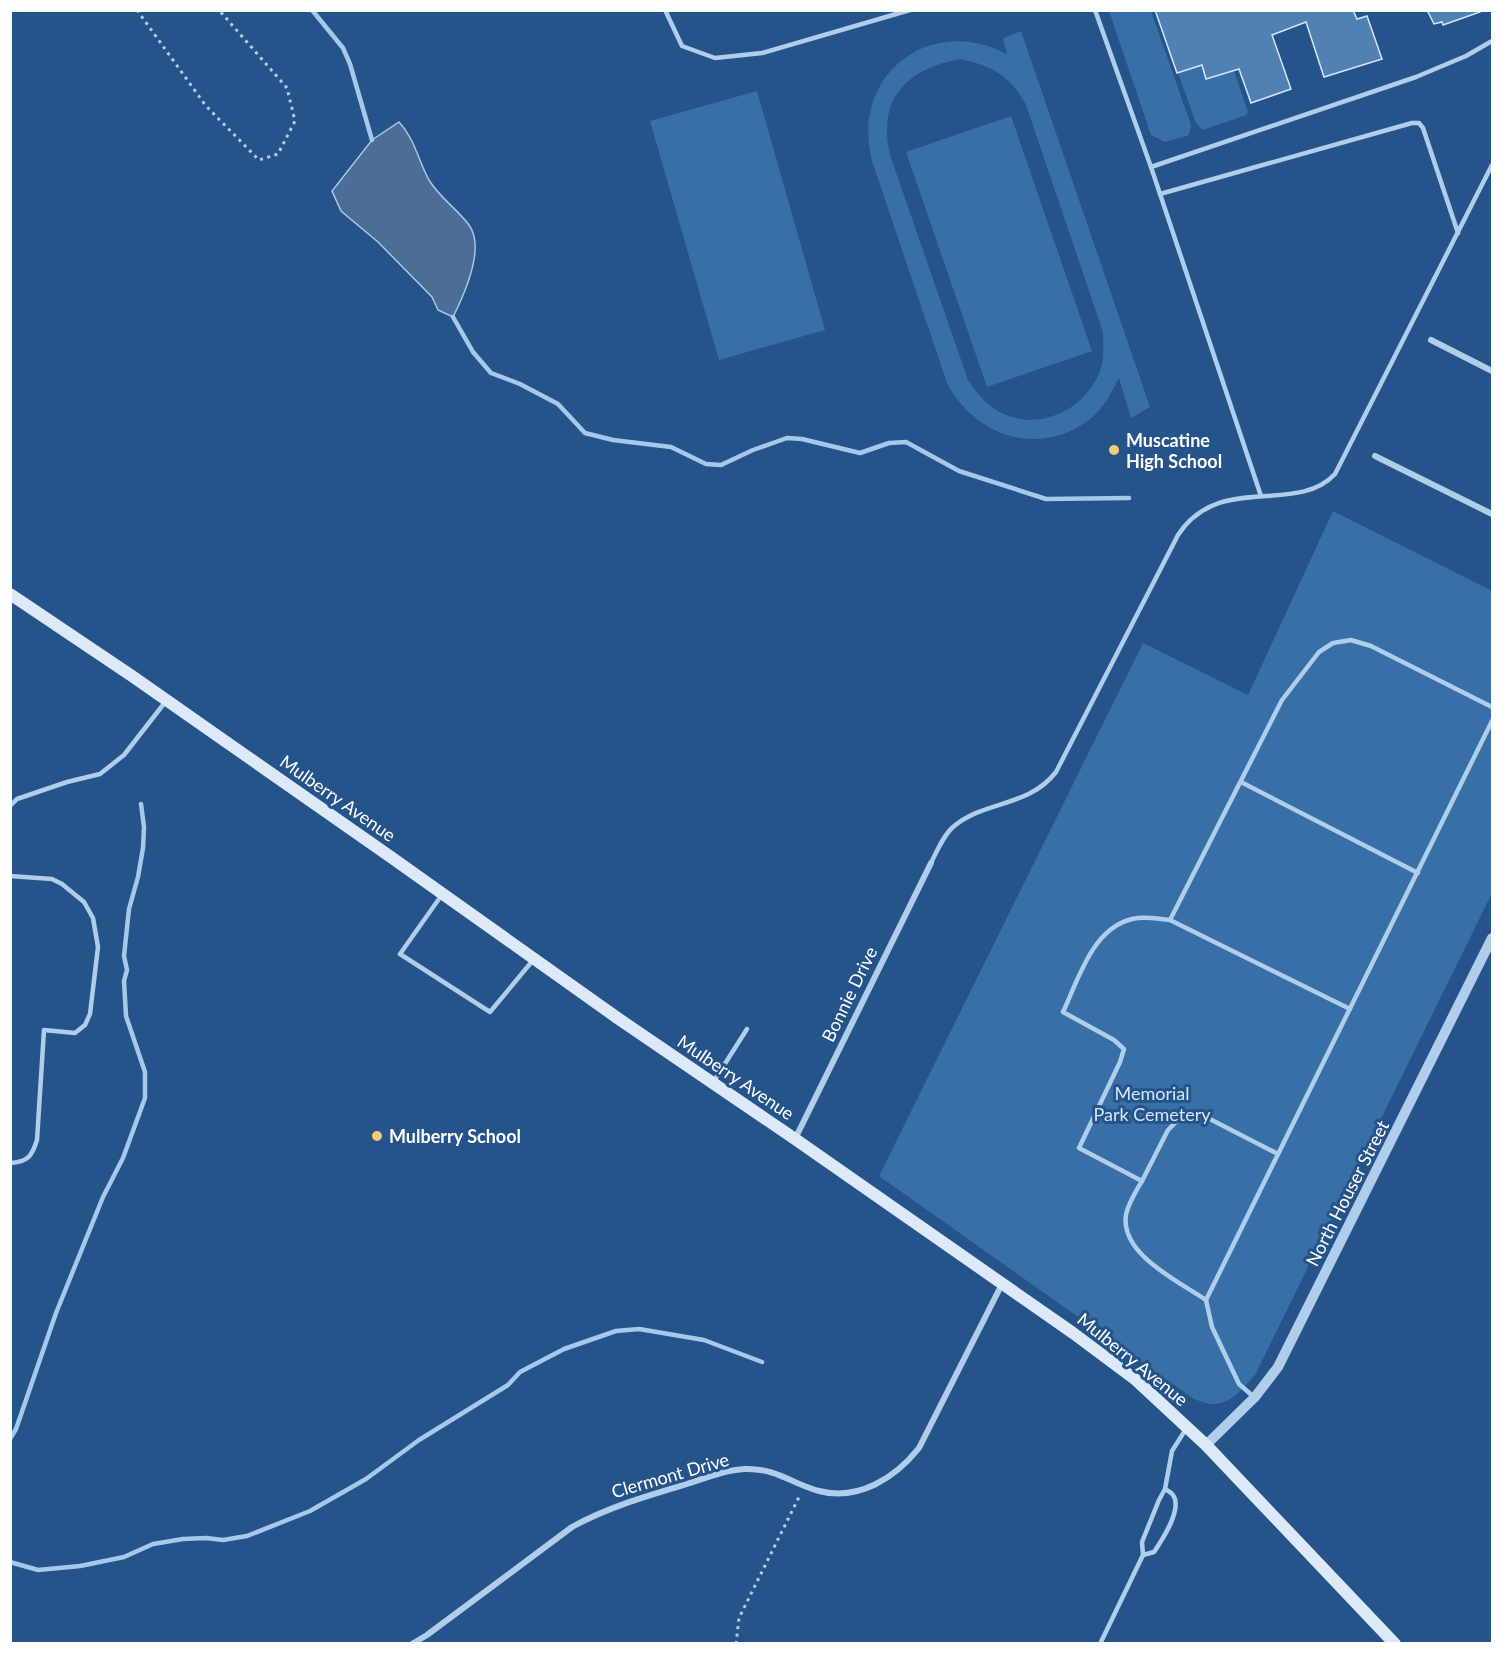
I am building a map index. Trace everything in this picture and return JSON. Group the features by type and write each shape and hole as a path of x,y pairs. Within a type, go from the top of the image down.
{"main road":[{"name":"Mulberry Avenue","path":"10,594 166,700 1073,1333 1136,1380 1206,1445 1395,1644"}],"street":[{"path":"1431,340 1492,371"},
{"path":"1375,456 1492,514"},
{"name":"Bonnie Drive","path":"795,1139 931,863"},
{"name":"North Houser Street","path":"1206,1445 1255,1398 1278,1367 1492,938"},
{"name":"Clermont Drive","path":"412,1644 572,1527 622,1503 726,1472 746,1469 784,1476 804,1486 828,1492 855,1491 875,1485 892,1476 919,1448 1002,1284"}],"lane":[{"path":"666,12 682,46 715,58 762,53 910,10"},
{"path":"1095,10 1151,167 1261,496"},
{"path":"1151,167 1416,77 1466,56 1492,41"},
{"path":"1160,194 1412,123 1419,123 1424,128 1458,234"},
{"path":"931,863 952,828 977,814 1036,791 1056,772 1178,535 1190,518 1204,508 1215,504 1319,487 1335,474 1492,165"},
{"path":"1170,920 1282,700 1319,652 1333,643 1351,640 1371,646 1492,707"},
{"path":"10,806 17,799 67,782 100,774 124,755 166,700"},
{"path":"1255,1398 1239,1384 1212,1327 1206,1300 1492,721"},
{"path":"1241,782 1418,873"},
{"path":"10,876 52,879 62,884 84,902 93,918 98,947 90,1014 85,1025 75,1033 44,1030 37,1140 33,1153 22,1162 10,1162"},
{"path":"442,893 400,954 490,1012 534,959"},
{"path":"1142,1181 1079,1148 1124,1049 1114,1040 1063,1012 1093,950 1113,926 1137,918 1170,920 1350,1009"},
{"path":"712,1083 747,1029"},
{"path":"1206,1300 1141,1256 1130,1241 1125,1226 1126,1213 1168,1130 1177,1121 1190,1114 1204,1116 1278,1154"},
{"path":"1100,1644 1143,1555 1142,1542 1165,1489 1172,1451 1187,1427"},
{"path":"1143,1555 1154,1552 1173,1518 1176,1504 1174,1496 1165,1489"}],"path":[{"path":"137,10 206,106 259,160 278,154 295,121 287,88 219,10"},
{"path":"736,1644 739,1618 804,1486"}],"green space":[{"path":"1109,11 1151,11 1191,125 1189,135 1165,142 1151,135"},
{"path":"1021,31 1150,407 1131,418 1119,378 1103,405 1090,419 1071,431 1050,437 1030,439 1010,436 974,417 959,402 947,383 872,161 868,130 873,103 884,79 902,60 924,47 950,41 978,43 1007,54 1003,38","holes":["960,59 999,73 1013,86 1026,105 1103,332 1102,364 1097,378 1080,401 1055,416 1026,420 1012,417 998,411 981,398 968,380 890,155 887,135 888,117 892,102 900,89 925,70"]},
{"path":"1202,65 1206,79 1234,71 1248,112 1246,115 1203,130 1196,123 1178,73"},
{"path":"757,91 825,330 719,360 650,121"},
{"path":"1011,116 1092,351 987,387 906,152"},
{"name":"Memorial Park Cemetery","path":"1333,511 1492,591 1492,893 1255,1375 1232,1398 1211,1404 1194,1399 879,1176 1143,643 1248,695"}],"shaded area":[{"path":"399,122 413,143 429,180 469,225 474,235 472,271 453,317 438,310 432,297 378,242 341,211 332,191 372,140"}],"building":[{"path":"1155,10 1353,10 1357,19 1367,16 1382,59 1324,77 1306,22 1272,35 1291,89 1251,103 1239,69 1206,79 1202,65 1177,73"},
{"path":"1427,10 1480,10 1480,12 1443,25 1442,22 1434,24"}],"waterway":[{"path":"312,10 343,48 350,64 372,140"},
{"path":"453,317 473,352 491,373 520,384 558,404 585,433 613,440 671,447 706,464 721,465 787,438 802,439 860,453 889,443 906,442 959,471 1046,499 1129,498"},
{"path":"10,1439 16,1429 56,1313 103,1197 123,1158 145,1098 145,1072 126,1016 124,981 127,970 124,956 129,909 143,848 144,827 141,804"},
{"path":"10,1562 38,1570 80,1566 124,1557 153,1544 183,1539 223,1540 247,1536 310,1511 366,1479 419,1440 508,1385 520,1372 564,1349 616,1331 639,1329 704,1340 762,1362"}],"place":[{"name":"Muscatine High School","path":"1114,450"},
{"name":"Mulberry School","path":"377,1136"}]}
